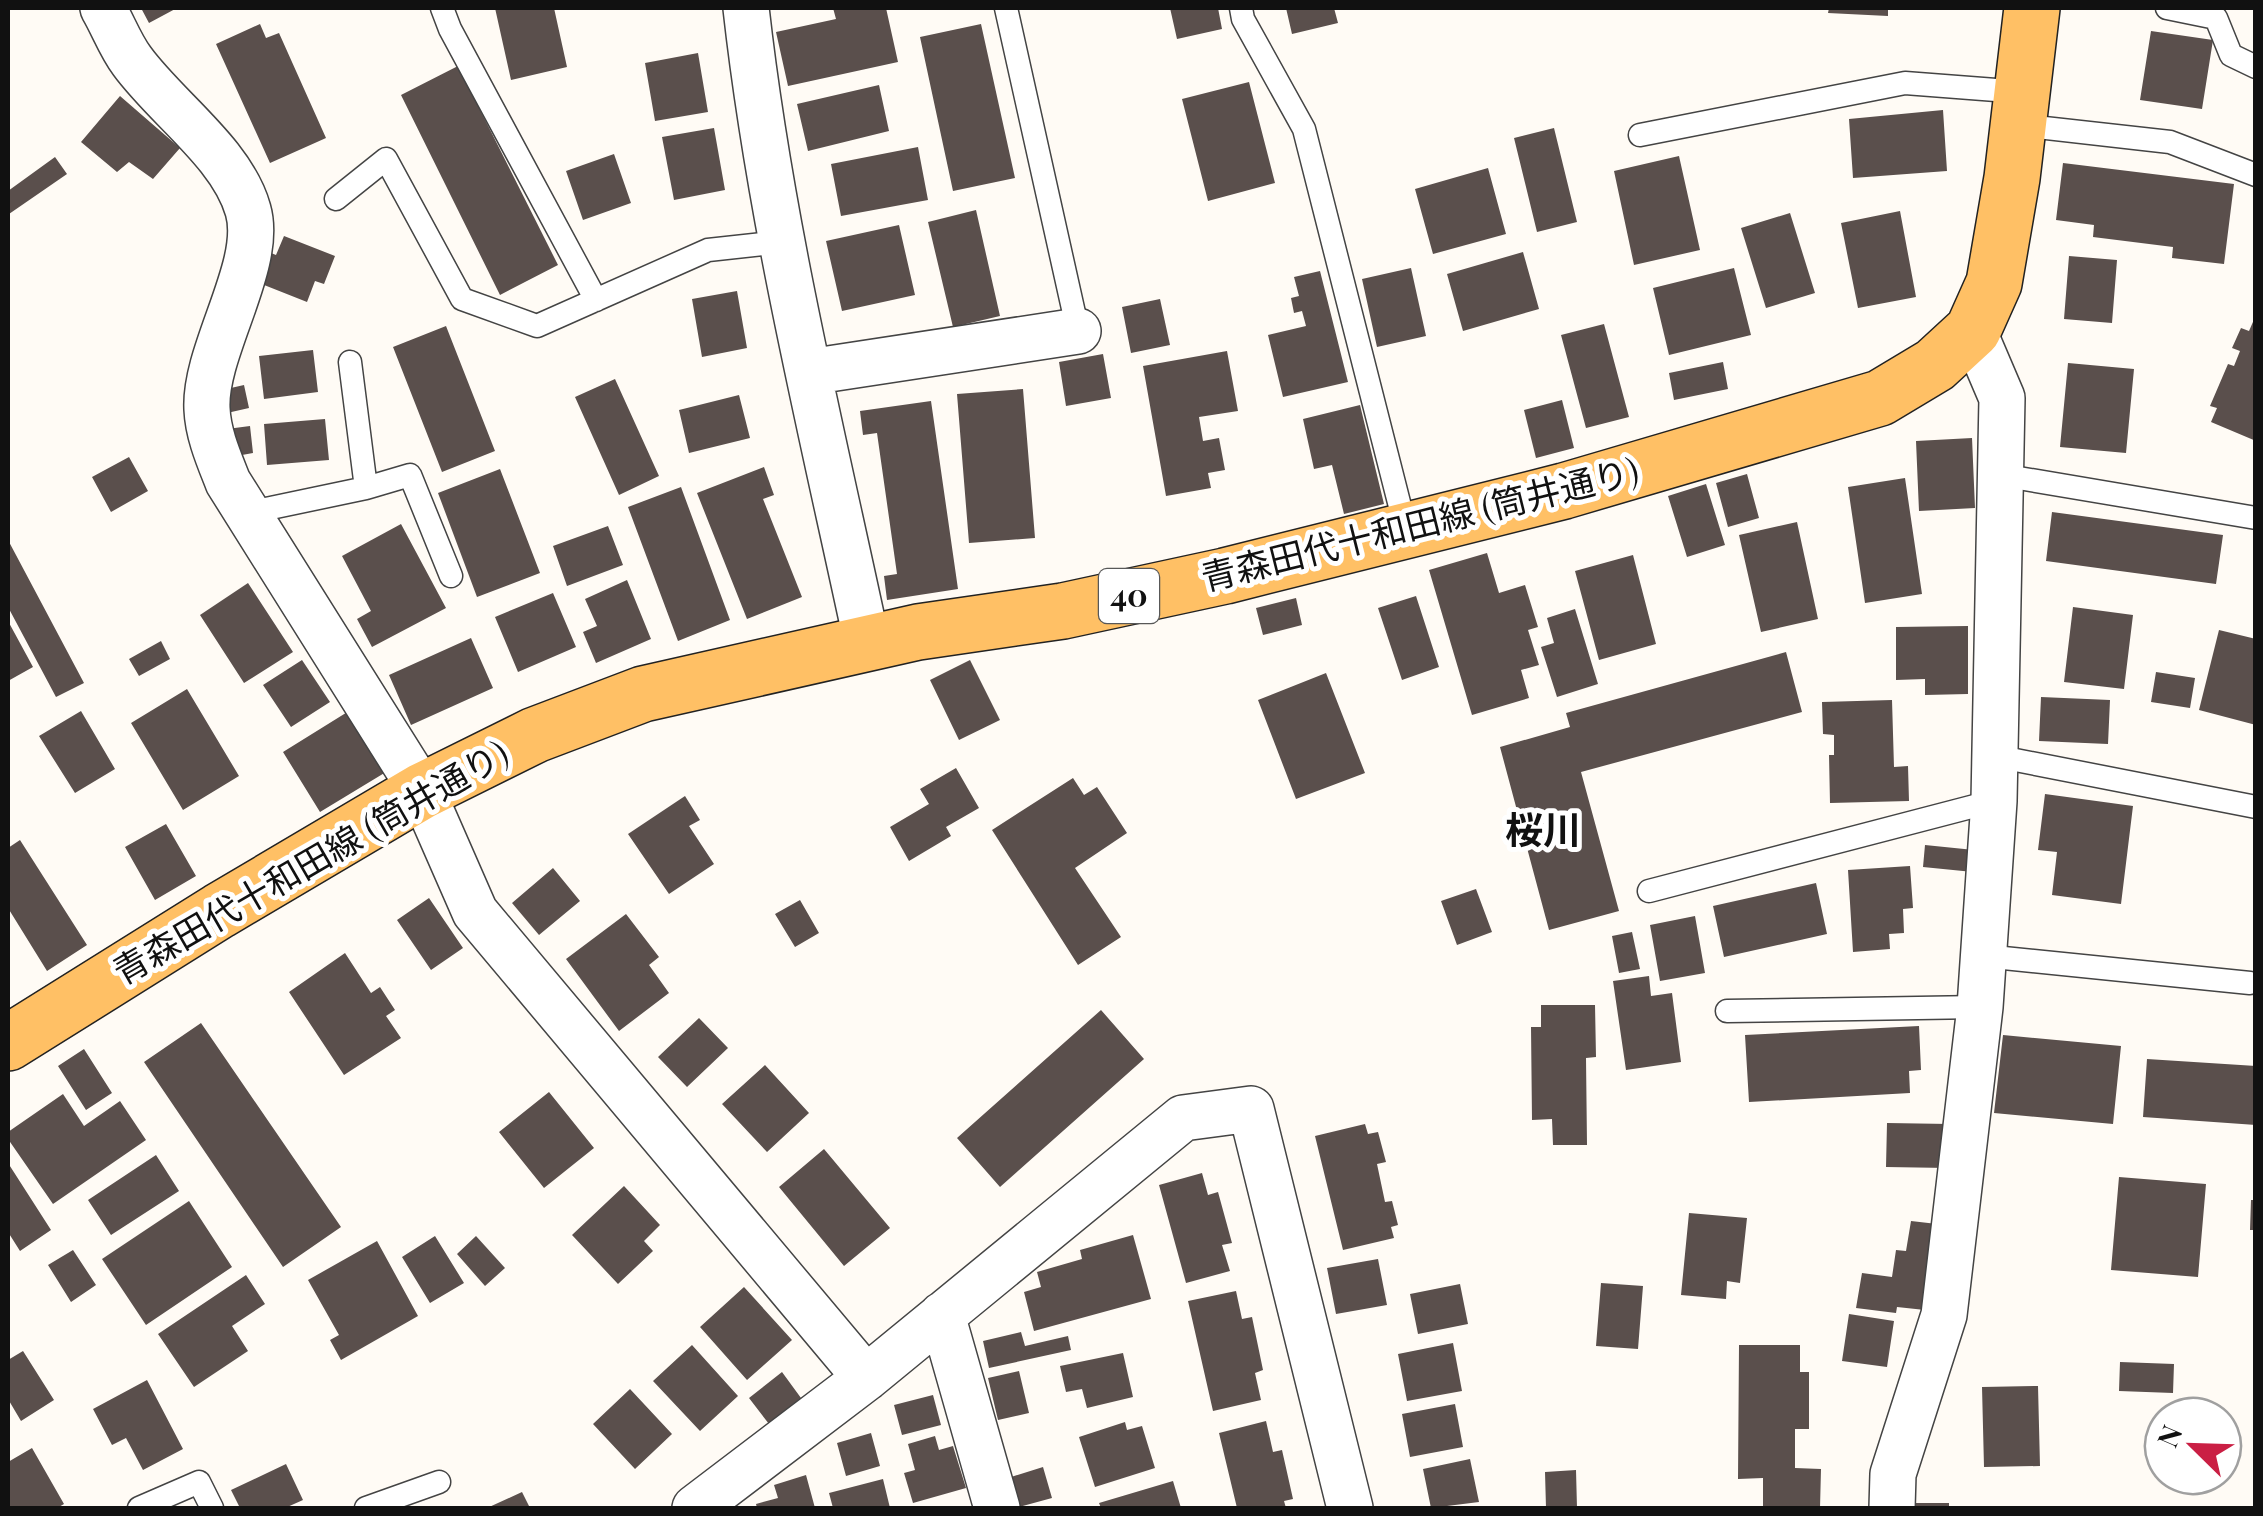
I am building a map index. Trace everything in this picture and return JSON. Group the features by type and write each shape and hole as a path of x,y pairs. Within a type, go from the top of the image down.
{"main road":[{"name":"青森田代十和田線 (筒井通り)","path":"8,1043 219,911 422,791 535,735 643,694 867,642 1081,607 1225,576 1672,460 1880,398 1935,364 1973,330 1994,284 2032,8"}],"street":[{"path":"103,8 130,59 219,159 240,187 250,214 247,258 215,358 207,408 228,482 422,791 474,912 866,1378"},
{"path":"746,8 759,124 781,242 867,642"},
{"path":"1892,1508 1894,1474 1944,1314 1984,956 1994,801 2002,398 1973,330"},
{"path":"809,372 1078,331"},
{"path":"695,1508 866,1378 1183,1118 1251,1109 1350,1508"},
{"path":"942,1315 996,1508"}],"lane":[{"path":"442,8 596,300"},
{"path":"1006,8 1078,331"},
{"path":"1241,8 1243,19 1304,129 1406,530"},
{"path":"2167,8 2216,18 2231,55 2256,67"},
{"path":"1640,134 1905,83 2170,142 2256,174"},
{"path":"336,199 386,160 462,298 537,326 708,250 781,242"},
{"path":"350,362 366,488"},
{"path":"247,513 410,475 451,576"},
{"path":"2001,476 2256,518"},
{"path":"1995,756 2256,807"},
{"path":"1649,891 1994,801"},
{"path":"1984,956 2250,983"},
{"path":"1727,1011 1980,1008"},
{"path":"140,1508 199,1482 212,1508"},
{"path":"366,1508 439,1482"}],"building":[{"path":"141,8 177,8 149,23"},
{"path":"495,8 554,8 567,67 511,80"},
{"path":"833,8 886,8 898,62 788,86 776,32 836,19"},
{"path":"1170,8 1218,8 1222,29 1177,39"},
{"path":"1286,8 1334,8 1338,23 1292,34"},
{"path":"1829,8 1888,8 1888,16 1828,13"},
{"path":"260,24 266,38 279,33 326,138 270,163 216,44"},
{"path":"981,24 1015,178 953,191 920,37"},
{"path":"2151,31 2213,40 2202,109 2140,100"},
{"path":"698,53 708,112 655,121 645,63"},
{"path":"458,66 558,265 500,295 401,95"},
{"path":"1249,82 1275,183 1208,201 1182,99"},
{"path":"879,85 889,131 808,151 797,104"},
{"path":"120,96 180,148 153,179 129,162 117,172 81,142"},
{"path":"1943,110 1947,171 1853,178 1849,119"},
{"path":"714,128 725,190 674,200 662,137"},
{"path":"1554,128 1577,222 1537,232 1514,138"},
{"path":"918,147 928,200 841,216 831,164"},
{"path":"614,154 631,203 583,220 566,171"},
{"path":"1679,156 1700,250 1634,265 1614,171"},
{"path":"55,157 67,174 9,214 8,191"},
{"path":"2063,163 2234,184 2224,264 2172,258 2173,247 2093,237 2094,225 2056,220"},
{"path":"1488,168 1506,234 1433,254 1415,189"},
{"path":"976,210 1000,316 953,327 928,222"},
{"path":"1900,211 1916,297 1858,308 1841,223"},
{"path":"1790,213 1815,293 1766,308 1741,228"},
{"path":"899,225 915,295 842,311 826,241"},
{"path":"284,236 335,256 324,284 315,281 307,302 254,281 266,251 276,255"},
{"path":"1523,252 1539,309 1463,331 1447,274"},
{"path":"2069,256 2117,260 2112,323 2064,319"},
{"path":"1411,268 1426,336 1377,347 1362,279"},
{"path":"1734,268 1751,335 1669,355 1653,288"},
{"path":"1320,271 1348,382 1283,397 1268,335 1306,326 1302,311 1294,313 1291,298 1299,296 1294,277"},
{"path":"737,291 747,348 702,357 692,299"},
{"path":"1160,299 1170,345 1131,353 1122,307"},
{"path":"2256,315 2256,441 2211,422 2217,408 2210,406 2228,364 2234,366 2240,351 2232,348 2241,328 2249,331"},
{"path":"1604,324 1629,417 1586,428 1561,335"},
{"path":"446,326 495,451 442,472 393,347"},
{"path":"313,350 318,392 264,399 259,356"},
{"path":"1227,351 1238,411 1199,417 1203,441 1219,438 1225,470 1208,473 1211,488 1166,496 1143,366"},
{"path":"1103,354 1111,398 1066,406 1059,362"},
{"path":"1723,362 1728,389 1674,400 1669,373"},
{"path":"2068,363 2134,369 2126,453 2060,447"},
{"path":"615,379 659,476 619,495 575,397"},
{"path":"244,385 249,408 227,413 222,390"},
{"path":"1023,389 1035,538 969,543 957,394"},
{"path":"739,395 750,438 689,453 679,410"},
{"path":"1562,400 1574,448 1536,458 1524,410"},
{"path":"931,401 958,589 887,600 884,576 897,574 877,433 863,435 860,411"},
{"path":"1360,405 1384,504 1344,514 1332,465 1314,469 1303,419"},
{"path":"325,419 329,460 267,465 264,424"},
{"path":"250,426 253,453 231,457 227,429"},
{"path":"1972,438 1975,508 1919,511 1916,441"},
{"path":"129,457 148,491 111,512 92,477"},
{"path":"764,467 774,495 763,499 802,597 747,619 697,493"},
{"path":"500,469 540,573 477,597 438,493"},
{"path":"1747,474 1759,518 1728,527 1716,483"},
{"path":"1905,478 1922,594 1865,603 1848,487"},
{"path":"1706,484 1725,545 1687,557 1668,496"},
{"path":"681,487 730,620 678,641 628,507"},
{"path":"2052,512 2223,535 2216,584 2046,561"},
{"path":"1797,522 1818,619 1761,632 1739,535"},
{"path":"401,524 446,608 372,647 357,619 371,611 342,556"},
{"path":"608,526 623,565 567,586 553,546"},
{"path":"8,540 84,683 56,697 8,607"},
{"path":"1487,553 1499,593 1525,585 1538,627 1528,630 1539,665 1521,670 1529,698 1472,715 1429,570"},
{"path":"1633,555 1656,644 1599,660 1575,571"},
{"path":"627,580 651,639 596,663 583,632 597,626 585,599"},
{"path":"248,583 293,652 244,683 200,615"},
{"path":"553,593 576,647 518,672 495,617"},
{"path":"1416,596 1439,667 1402,680 1378,608"},
{"path":"1296,598 1302,625 1263,635 1256,608"},
{"path":"2073,607 2133,615 2124,689 2064,682"},
{"path":"1575,609 1598,684 1557,697 1541,647 1554,643 1547,618"},
{"path":"8,621 33,667 8,681"},
{"path":"1968,626 1968,694 1925,695 1925,679 1896,680 1896,627"},
{"path":"2219,630 2256,639 2256,725 2199,710"},
{"path":"471,638 493,688 411,725 389,675"},
{"path":"161,641 170,659 139,676 129,659"},
{"path":"1786,652 1802,712 1581,772 1619,911 1549,930 1500,747 1570,727 1566,713"},
{"path":"302,660 330,702 291,727 263,685"},
{"path":"970,660 1000,720 959,740 930,680"},
{"path":"2156,672 2195,678 2190,708 2151,702"},
{"path":"1326,673 1365,773 1296,799 1258,700"},
{"path":"187,689 239,776 183,810 131,723"},
{"path":"2041,697 2110,700 2108,744 2039,741"},
{"path":"1892,700 1894,767 1908,766 1909,801 1830,803 1829,755 1834,755 1834,735 1823,734 1822,702"},
{"path":"81,711 115,769 75,793 39,736"},
{"path":"349,711 386,772 320,812 283,752"},
{"path":"956,768 979,808 946,827 951,836 909,861 890,827 929,804 920,789"},
{"path":"1073,778 1084,795 1097,787 1127,833 1075,868 1121,937 1078,965 992,830"},
{"path":"2045,794 2133,806 2121,904 2052,895 2057,852 2038,850"},
{"path":"685,796 700,820 689,826 714,864 669,894 628,834"},
{"path":"166,824 196,876 155,900 125,847"},
{"path":"20,840 87,945 47,971 8,908 8,848"},
{"path":"1925,845 1974,850 1973,872 1923,867"},
{"path":"1910,866 1913,908 1903,909 1904,933 1889,934 1890,949 1853,952 1848,870"},
{"path":"553,868 580,901 539,935 512,903"},
{"path":"1816,883 1827,934 1724,957 1713,906"},
{"path":"1476,889 1492,932 1457,945 1441,901"},
{"path":"429,898 463,948 431,970 397,920"},
{"path":"800,900 819,933 795,947 775,914"},
{"path":"626,914 659,957 649,965 669,993 619,1031 566,959"},
{"path":"1695,916 1705,973 1660,981 1650,925"},
{"path":"1632,932 1640,969 1619,973 1612,936"},
{"path":"345,953 371,993 380,987 395,1010 386,1016 401,1038 344,1075 289,992"},
{"path":"1649,976 1651,996 1672,993 1681,1062 1626,1070 1613,981"},
{"path":"1541,1005 1595,1005 1596,1057 1586,1058 1587,1145 1553,1145 1552,1119 1532,1120 1531,1027 1541,1027"},
{"path":"1101,1010 1144,1059 1000,1187 957,1138"},
{"path":"699,1018 728,1048 687,1087 658,1057"},
{"path":"201,1023 341,1227 283,1267 144,1062"},
{"path":"1919,1026 1921,1070 1909,1071 1910,1093 1749,1102 1745,1035"},
{"path":"2003,1035 2121,1046 2113,1124 1994,1113"},
{"path":"84,1049 112,1093 86,1110 58,1066"},
{"path":"2147,1059 2256,1066 2256,1125 2143,1117"},
{"path":"765,1065 809,1113 767,1152 722,1104"},
{"path":"549,1092 594,1148 544,1188 499,1132"},
{"path":"63,1094 84,1126 120,1101 146,1140 53,1204 8,1139 8,1132"},
{"path":"1887,1123 1950,1124 1948,1168 1886,1167"},
{"path":"1365,1124 1368,1134 1378,1132 1386,1162 1377,1164 1385,1202 1392,1201 1398,1225 1391,1227 1394,1238 1343,1250 1315,1136"},
{"path":"824,1149 890,1228 844,1266 779,1187"},
{"path":"156,1155 179,1191 111,1235 88,1200"},
{"path":"8,1163 51,1230 20,1251 8,1232"},
{"path":"1202,1173 1208,1195 1218,1192 1232,1243 1222,1245 1230,1271 1186,1283 1159,1185"},
{"path":"2119,1177 2206,1184 2198,1277 2111,1270"},
{"path":"624,1186 660,1225 644,1241 653,1251 618,1284 572,1235"},
{"path":"2251,1200 2256,1200 2256,1230 2250,1230"},
{"path":"189,1201 232,1267 146,1325 102,1259"},
{"path":"1689,1213 1747,1218 1740,1283 1727,1281 1726,1299 1681,1295"},
{"path":"1911,1221 1937,1224 1925,1310 1897,1307 1896,1313 1856,1308 1862,1273 1892,1277 1896,1250 1906,1251"},
{"path":"1133,1235 1151,1299 1034,1331 1024,1292 1041,1287 1037,1272 1082,1259 1080,1250"},
{"path":"435,1236 464,1283 430,1303 402,1257"},
{"path":"476,1236 505,1268 485,1286 457,1254"},
{"path":"377,1241 418,1316 341,1360 330,1340 339,1335 308,1280"},
{"path":"73,1250 96,1285 71,1302 48,1265"},
{"path":"1378,1259 1387,1305 1336,1314 1327,1268"},
{"path":"246,1275 265,1304 232,1326 248,1351 194,1387 158,1334"},
{"path":"1601,1283 1643,1286 1638,1349 1596,1346"},
{"path":"1460,1284 1468,1324 1418,1334 1410,1294"},
{"path":"744,1287 792,1340 747,1380 700,1327"},
{"path":"1236,1291 1242,1319 1252,1317 1263,1370 1255,1373 1261,1400 1213,1411 1188,1301"},
{"path":"1849,1314 1894,1321 1887,1367 1842,1361"},
{"path":"1021,1332 1025,1346 1068,1336 1071,1350 989,1368 983,1341"},
{"path":"1453,1343 1462,1391 1407,1401 1398,1354"},
{"path":"692,1345 738,1396 700,1431 653,1381"},
{"path":"1739,1345 1800,1345 1800,1372 1809,1372 1809,1429 1795,1429 1795,1468 1821,1469 1820,1508 1763,1508 1763,1478 1738,1479"},
{"path":"23,1351 54,1400 21,1421 8,1399 8,1360"},
{"path":"1123,1353 1133,1397 1087,1408 1082,1389 1066,1392 1060,1366"},
{"path":"2120,1362 2174,1364 2173,1393 2119,1391"},
{"path":"1019,1371 1029,1413 998,1420 988,1378"},
{"path":"782,1372 801,1398 769,1424 749,1398"},
{"path":"147,1380 183,1449 143,1470 126,1438 112,1445 93,1409"},
{"path":"2038,1386 2040,1466 1984,1467 1982,1387"},
{"path":"630,1389 672,1434 635,1469 593,1424"},
{"path":"933,1395 941,1425 902,1435 894,1405"},
{"path":"1455,1404 1463,1447 1410,1457 1402,1414"},
{"path":"1266,1421 1273,1452 1282,1450 1293,1499 1284,1501 1286,1508 1237,1508 1219,1433"},
{"path":"1125,1422 1127,1430 1142,1426 1155,1468 1095,1487 1079,1437"},
{"path":"871,1433 880,1466 846,1476 837,1443"},
{"path":"935,1436 939,1450 953,1446 966,1488 913,1503 904,1473 915,1470 908,1444"},
{"path":"32,1448 64,1504 57,1508 8,1508 8,1462"},
{"path":"1470,1459 1479,1502 1431,1508 1423,1469"},
{"path":"286,1464 303,1500 285,1508 240,1508 231,1490"},
{"path":"1043,1467 1052,1498 1019,1507 1011,1477"},
{"path":"1576,1470 1577,1508 1546,1508 1545,1472"},
{"path":"806,1475 815,1508 757,1508 756,1504 778,1498 774,1485"},
{"path":"883,1479 890,1508 833,1508 829,1493"},
{"path":"1173,1481 1181,1508 1101,1508 1099,1503"},
{"path":"522,1492 530,1508 487,1508"},
{"path":"1909,1503 1949,1503 1949,1508 1909,1508"}],"district":[{"name":"桜川","path":"1543,831"}]}
